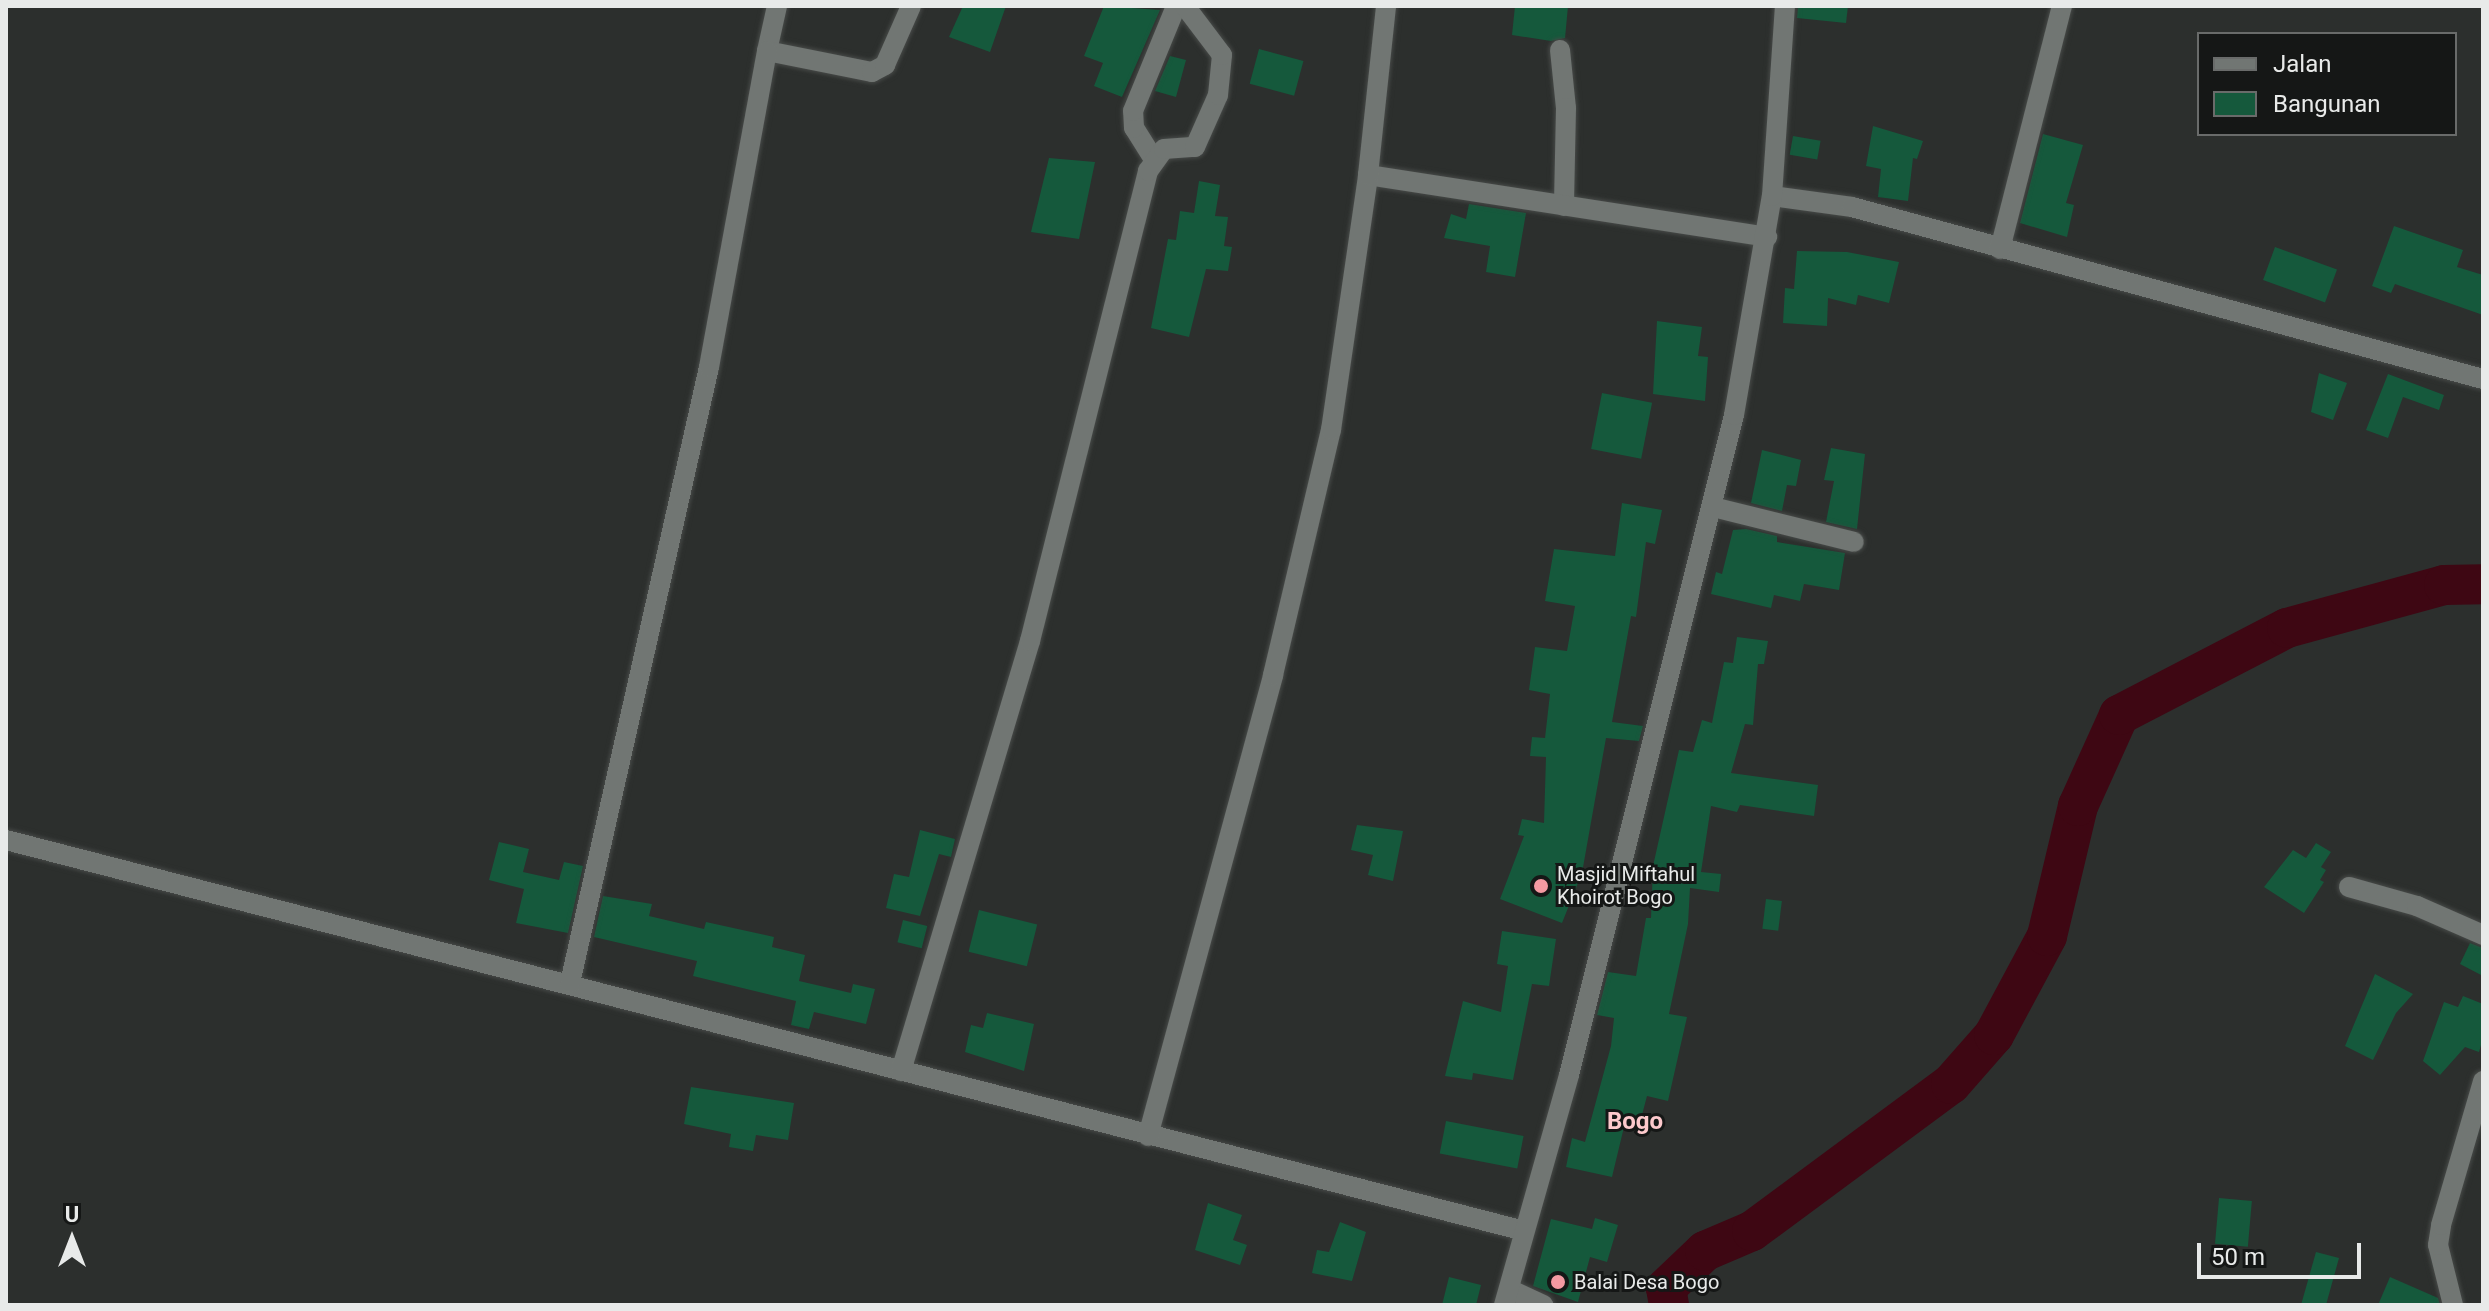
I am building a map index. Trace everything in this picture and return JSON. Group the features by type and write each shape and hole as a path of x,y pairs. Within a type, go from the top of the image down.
{"street":[{"path":"570,983 709,367 777,6"},
{"path":"767,51 880,70 911,6"},
{"path":"1153,158 1134,128 1133,111 1176,6"},
{"path":"901,1071 1030,641 1153,158 1164,149 1195,147 1218,95 1222,55 1185,6"},
{"path":"1148,1136 1311,520 1331,430 1368,175 1386,6"},
{"path":"1544,1305 1506,1297 1573,1059 1713,507 1767,237 1785,6"},
{"path":"2000,249 2062,6"},
{"path":"1560,50 1566,108 1564,206"},
{"path":"1368,175 1767,237"},
{"path":"1772,196 1852,207 2483,379"},
{"path":"1713,507 1854,542"},
{"path":"6,840 1524,1231"},
{"path":"2349,887 2417,906 2483,935"},
{"path":"2453,1305 2438,1245 2483,1081"}],"building":[{"path":"963,6 1006,6 990,52 949,37"},
{"path":"1104,6 1160,10 1122,97 1094,86 1103,63 1084,56"},
{"path":"1515,6 1568,6 1565,38 1551,41 1512,35"},
{"path":"1798,6 1848,6 1846,23 1797,18"},
{"path":"1259,49 1303,61 1294,96 1250,84"},
{"path":"1170,56 1186,60 1176,97 1155,91"},
{"path":"1873,126 1923,141 1917,159 1913,158 1908,201 1878,197 1881,169 1866,166"},
{"path":"2043,134 2083,145 2066,203 2074,205 2067,237 2020,223"},
{"path":"1793,136 1821,141 1817,160 1790,155"},
{"path":"1049,158 1095,162 1079,239 1031,232"},
{"path":"1199,181 1220,185 1215,216 1228,217 1224,246 1232,247 1228,271 1206,269 1189,337 1151,328 1168,239 1176,240 1180,211 1194,213"},
{"path":"1469,204 1526,213 1515,277 1486,272 1490,246 1444,238 1451,214 1466,219"},
{"path":"2394,226 2463,250 2457,267 2483,275 2483,315 2395,284 2391,293 2372,286"},
{"path":"2275,247 2337,270 2325,302 2263,280"},
{"path":"1797,251 1847,252 1899,262 1889,303 1858,295 1856,305 1828,298 1827,326 1783,323 1785,288 1794,289"},
{"path":"1657,321 1702,327 1698,356 1708,357 1705,401 1653,394"},
{"path":"2319,373 2347,383 2333,420 2311,412"},
{"path":"2388,374 2444,395 2439,410 2403,397 2388,438 2366,430"},
{"path":"1602,393 1652,403 1641,459 1591,449"},
{"path":"1831,448 1865,454 1857,529 1826,522 1834,481 1824,480"},
{"path":"1762,450 1801,460 1796,486 1787,485 1782,511 1751,503"},
{"path":"1622,503 1662,510 1655,544 1646,542 1636,617 1631,616 1612,722 1643,726 1639,741 1606,738 1582,873 1562,923 1500,899 1524,836 1518,835 1522,819 1544,823 1546,757 1530,756 1532,737 1545,738 1550,694 1529,690 1535,647 1567,651 1575,606 1545,601 1554,549 1615,556"},
{"path":"1746,529 1777,536 1777,542 1845,553 1839,590 1804,584 1800,601 1774,595 1771,608 1711,594 1716,572 1722,574 1733,530"},
{"path":"1737,637 1768,641 1764,664 1758,664 1753,725 1745,724 1731,773 1818,785 1814,816 1740,805 1737,812 1711,806 1701,872 1721,874 1719,892 1690,888 1688,924 1669,1014 1687,1017 1668,1101 1647,1096 1638,1130 1624,1127 1612,1177 1566,1167 1572,1138 1585,1142 1611,1046 1614,1018 1597,1015 1608,972 1636,976 1646,918 1651,918 1653,866 1679,750 1693,752 1702,720 1712,723 1724,662 1733,663"},
{"path":"1357,825 1403,831 1393,881 1368,875 1373,855 1351,850"},
{"path":"920,830 955,839 951,857 939,854 920,916 886,908 894,874 909,877"},
{"path":"499,842 529,849 523,872 559,880 564,862 583,866 568,933 516,923 524,889 489,880"},
{"path":"2316,843 2331,852 2321,867 2326,870 2320,880 2324,882 2304,913 2264,887 2293,850 2306,858"},
{"path":"603,896 652,904 649,916 704,929 706,922 774,937 772,947 805,955 799,981 851,993 853,984 875,989 866,1024 814,1012 809,1029 791,1025 796,1001 693,976 697,961 594,937"},
{"path":"1766,899 1782,901 1778,931 1762,929"},
{"path":"979,910 1037,925 1027,966 969,952"},
{"path":"903,920 927,926 922,948 897,942"},
{"path":"1502,931 1556,939 1549,986 1532,984 1513,1080 1473,1073 1472,1080 1445,1076 1463,1001 1501,1012 1508,966 1497,964"},
{"path":"2470,943 2483,948 2483,976 2460,964"},
{"path":"2375,974 2413,994 2396,1013 2373,1060 2345,1046"},
{"path":"2463,996 2483,1004 2483,1038 2479,1052 2465,1047 2440,1075 2423,1061 2444,1002 2458,1007"},
{"path":"987,1013 1034,1024 1024,1071 965,1052 971,1025 983,1028"},
{"path":"691,1087 794,1103 788,1140 756,1135 753,1151 729,1147 731,1134 684,1124"},
{"path":"1446,1121 1524,1136 1517,1168 1440,1153"},
{"path":"2219,1198 2252,1201 2248,1247 2215,1244"},
{"path":"1208,1203 1242,1215 1233,1240 1247,1245 1240,1265 1195,1250"},
{"path":"1595,1218 1618,1225 1607,1262 1590,1257 1578,1302 1533,1286 1551,1219 1592,1229"},
{"path":"1340,1222 1366,1232 1352,1281 1312,1273 1317,1250 1329,1252"},
{"path":"2316,1252 2339,1258 2326,1305 2301,1305"},
{"path":"1449,1277 1481,1285 1476,1305 1442,1305"},
{"path":"2390,1277 2438,1298 2440,1305 2378,1305"}],"waterway":[{"path":"1669,1305 1666,1288 1705,1251 1752,1231 1951,1084 1994,1035 2047,936 2078,806 2119,715 2287,628 2444,585 2483,584"}],"place":[{"name":"Masjid Miftahul Khoirot Bogo","path":"1541,886"},
{"name":"Balai Desa Bogo","path":"1558,1282"}],"district":[{"name":"Bogo","path":"1635,1122"}]}
